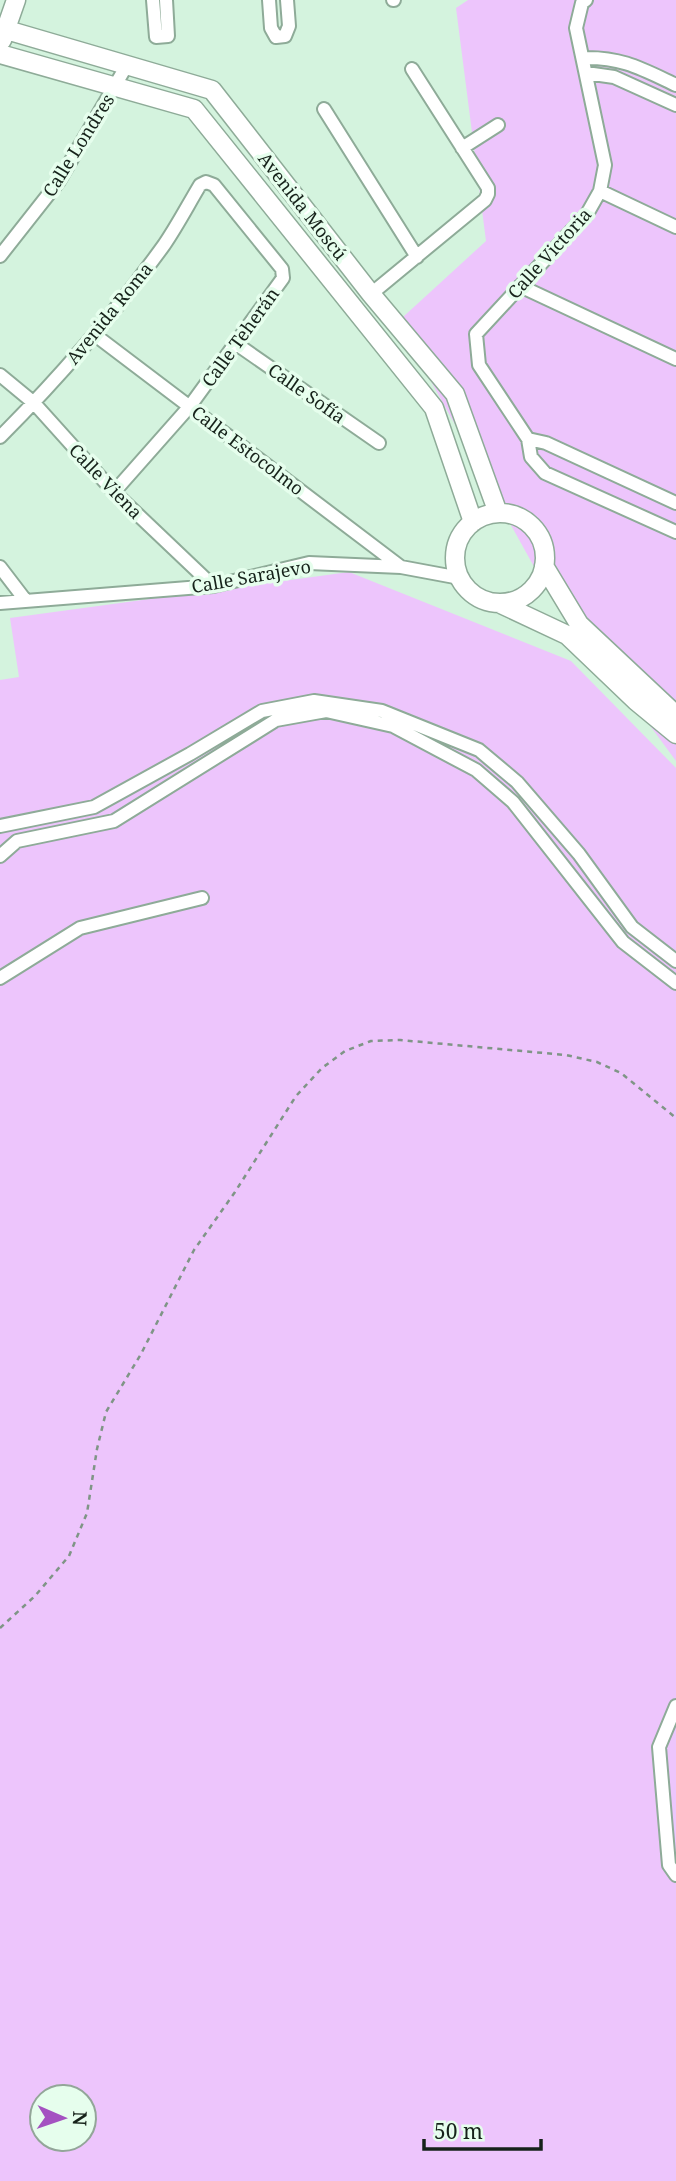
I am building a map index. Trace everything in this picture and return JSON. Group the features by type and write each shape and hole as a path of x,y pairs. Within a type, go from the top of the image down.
{"street":[{"path":"2,34 16,0"},
{"path":"153,0 156,37 168,36 166,0"},
{"path":"269,0 271,28 276,37 285,36 289,26 287,0"},
{"name":"Calle Victoria","path":"528,439 479,365 476,334 587,214 600,191 605,165 576,28 582,4 586,0"},
{"name":"Avenida Moscú","path":"2,34 127,65 212,90 371,294 455,394 498,513"},
{"name":"Avenida Moscú","path":"0,54 194,109 434,408 473,522"},
{"path":"583,58 626,62 676,85"},
{"name":"Calle Londres","path":"0,256 59,181 127,65"},
{"path":"371,294 485,200 488,194 488,188 412,69"},
{"path":"586,74 614,77 676,105"},
{"path":"324,109 417,257"},
{"path":"463,148 498,125"},
{"path":"245,173 265,155"},
{"name":"Calle Teherán","path":"114,492 190,406 284,278 282,269 214,185 206,181"},
{"name":"Avenida Roma","path":"0,437 94,335 165,243 200,185 206,181"},
{"path":"600,191 676,227"},
{"path":"520,286 676,359"},
{"name":"Calle Estocolmo","path":"94,335 401,567"},
{"name":"Calle Sofía","path":"235,343 379,443"},
{"name":"Calle Viena","path":"0,375 34,403 114,492 213,586"},
{"path":"676,503 546,443 528,439 531,457 545,473 676,532"},
{"path":"501,604 516,601 528,594 538,583 546,555 543,541 536,529 512,514 498,513 485,515 462,533 456,548 455,563 467,589 489,602 573,629 664,711 676,734"},
{"name":"Calle Sarajevo","path":"0,603 213,586 309,564 401,567 460,578"},
{"path":"544,566 573,629"},
{"path":"0,567 26,601"},
{"path":"0,825 94,807 262,711 314,701 382,710 478,750 517,782 579,854 632,927 676,961"},
{"path":"0,856 17,841 114,821 276,720 326,711 393,726 476,770 513,802 623,942 676,983"},
{"path":"204,746 214,761"},
{"path":"504,794 517,782"},
{"path":"0,978 80,928 201,898"},
{"path":"602,916 617,906"},
{"path":"676,1706 659,1747 669,1865 676,1875"}],"path":[{"path":"0,1628 35,1596 69,1556 87,1513 106,1412 141,1354 194,1250 235,1192 296,1096 322,1068 345,1051 371,1041 400,1040 566,1055 597,1062 621,1073 676,1118"}],"shaded area":[{"path":"468,0 676,0 676,761 537,572 428,376 391,328 486,241 456,8"},
{"path":"349,572 571,661 676,768 676,2181 0,2181 0,680 19,677 10,618"}]}
